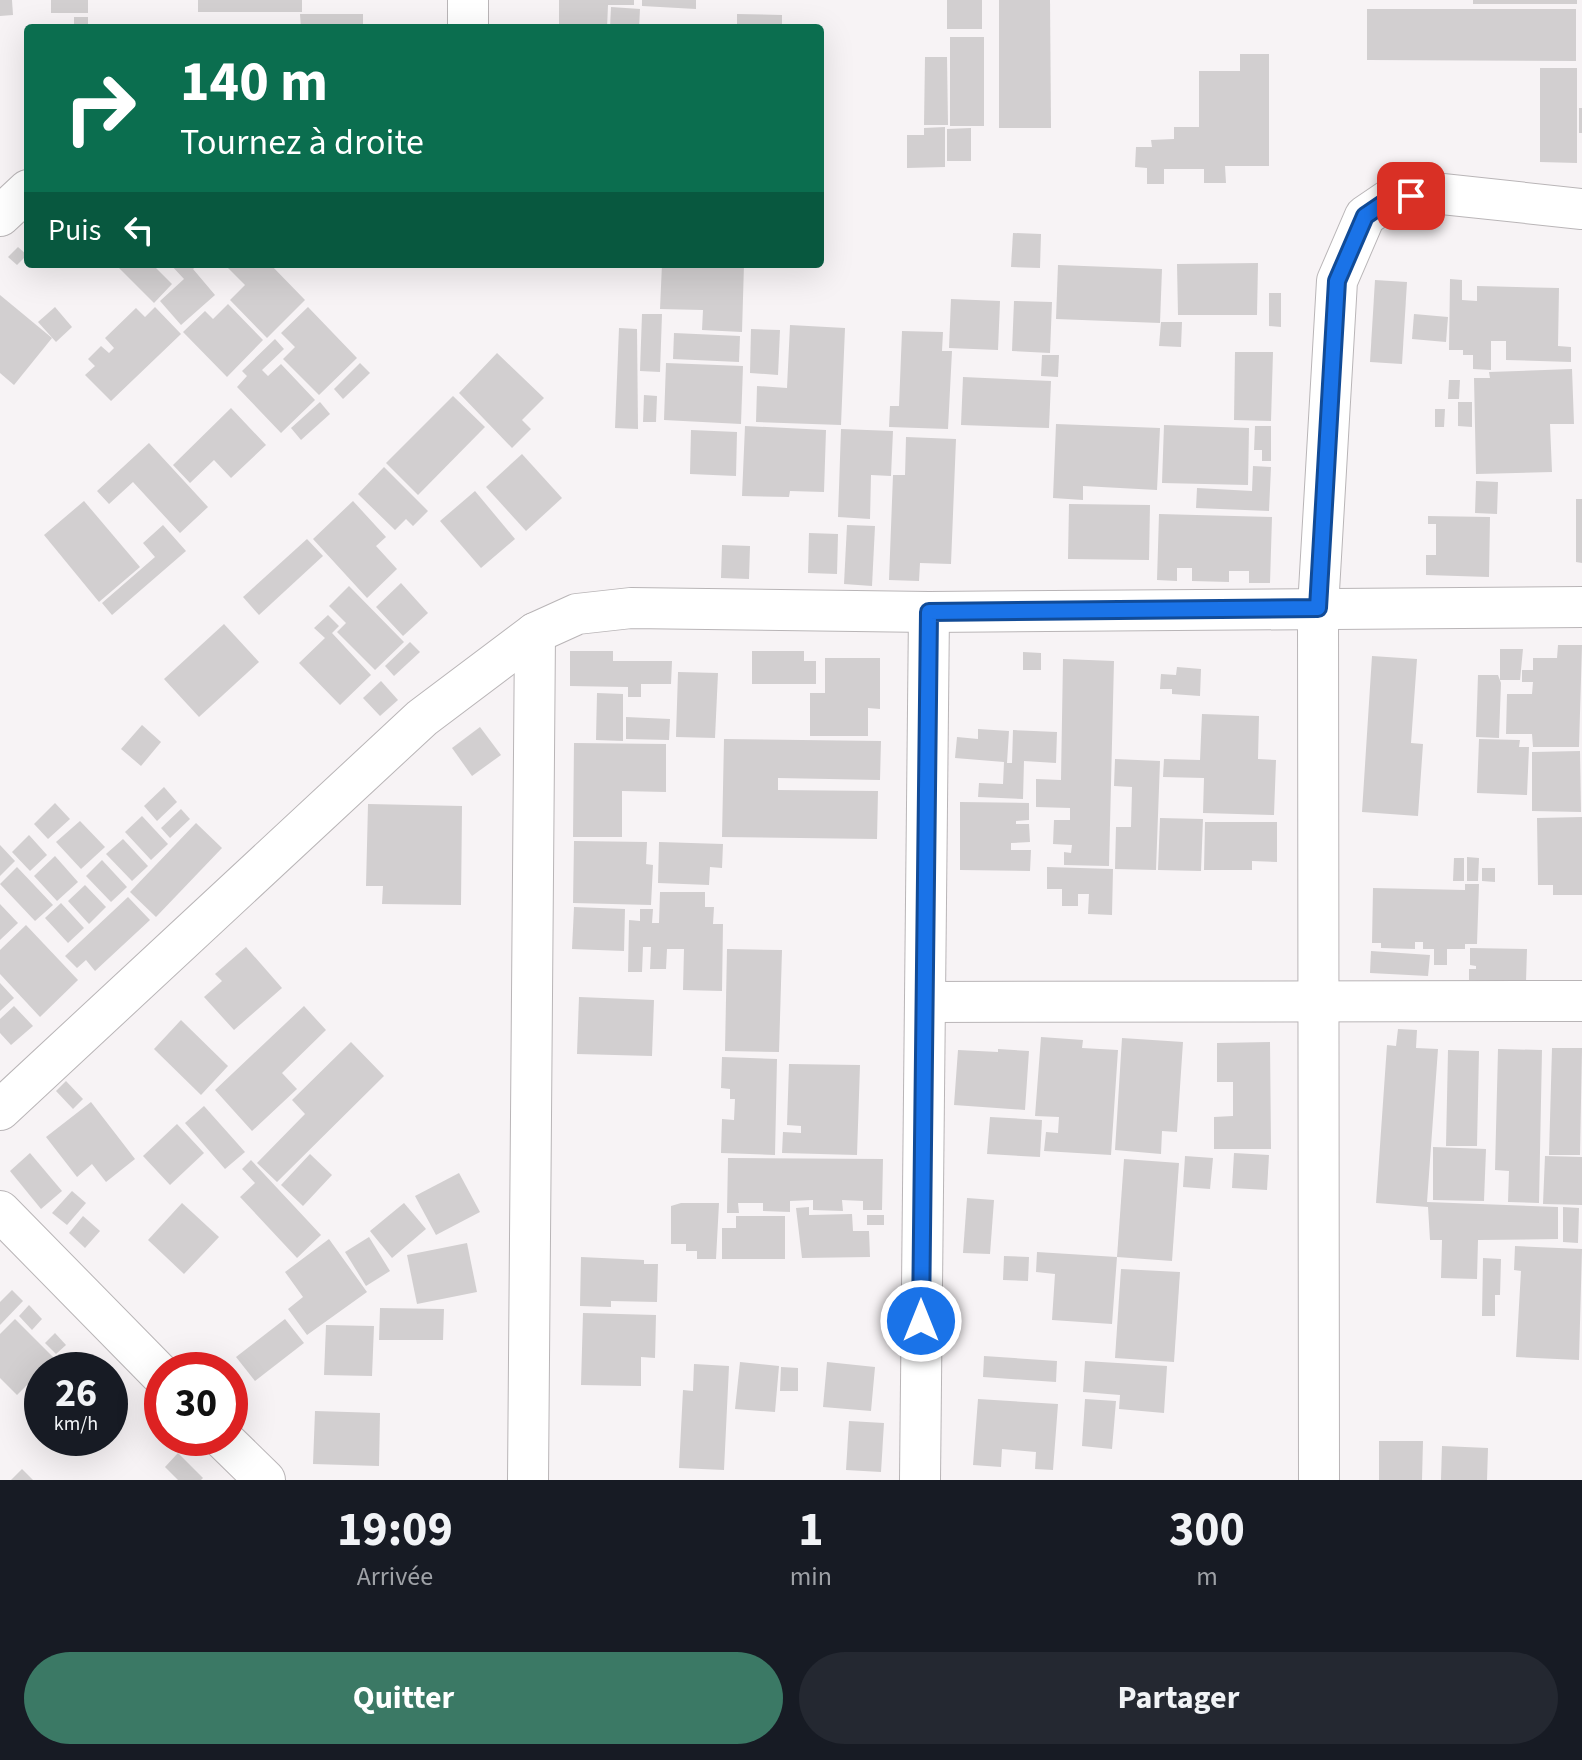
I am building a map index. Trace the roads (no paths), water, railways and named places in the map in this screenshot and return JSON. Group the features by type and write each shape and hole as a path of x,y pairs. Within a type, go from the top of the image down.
{"street":[{"path":"468,0 468,24"},
{"path":"1319,1480 1318,608 1337,281 1365,216 1390,199 1433,193 1582,209"},
{"path":"0,216 24,194"},
{"path":"0,1110 422,718 535,633 577,614 631,608 929,612 1582,607"},
{"path":"920,1480 929,612"},
{"path":"528,1480 535,633"},
{"path":"925,1002 1582,1001"},
{"path":"0,1211 144,1358"},
{"path":"240,1456 265,1480"}]}
